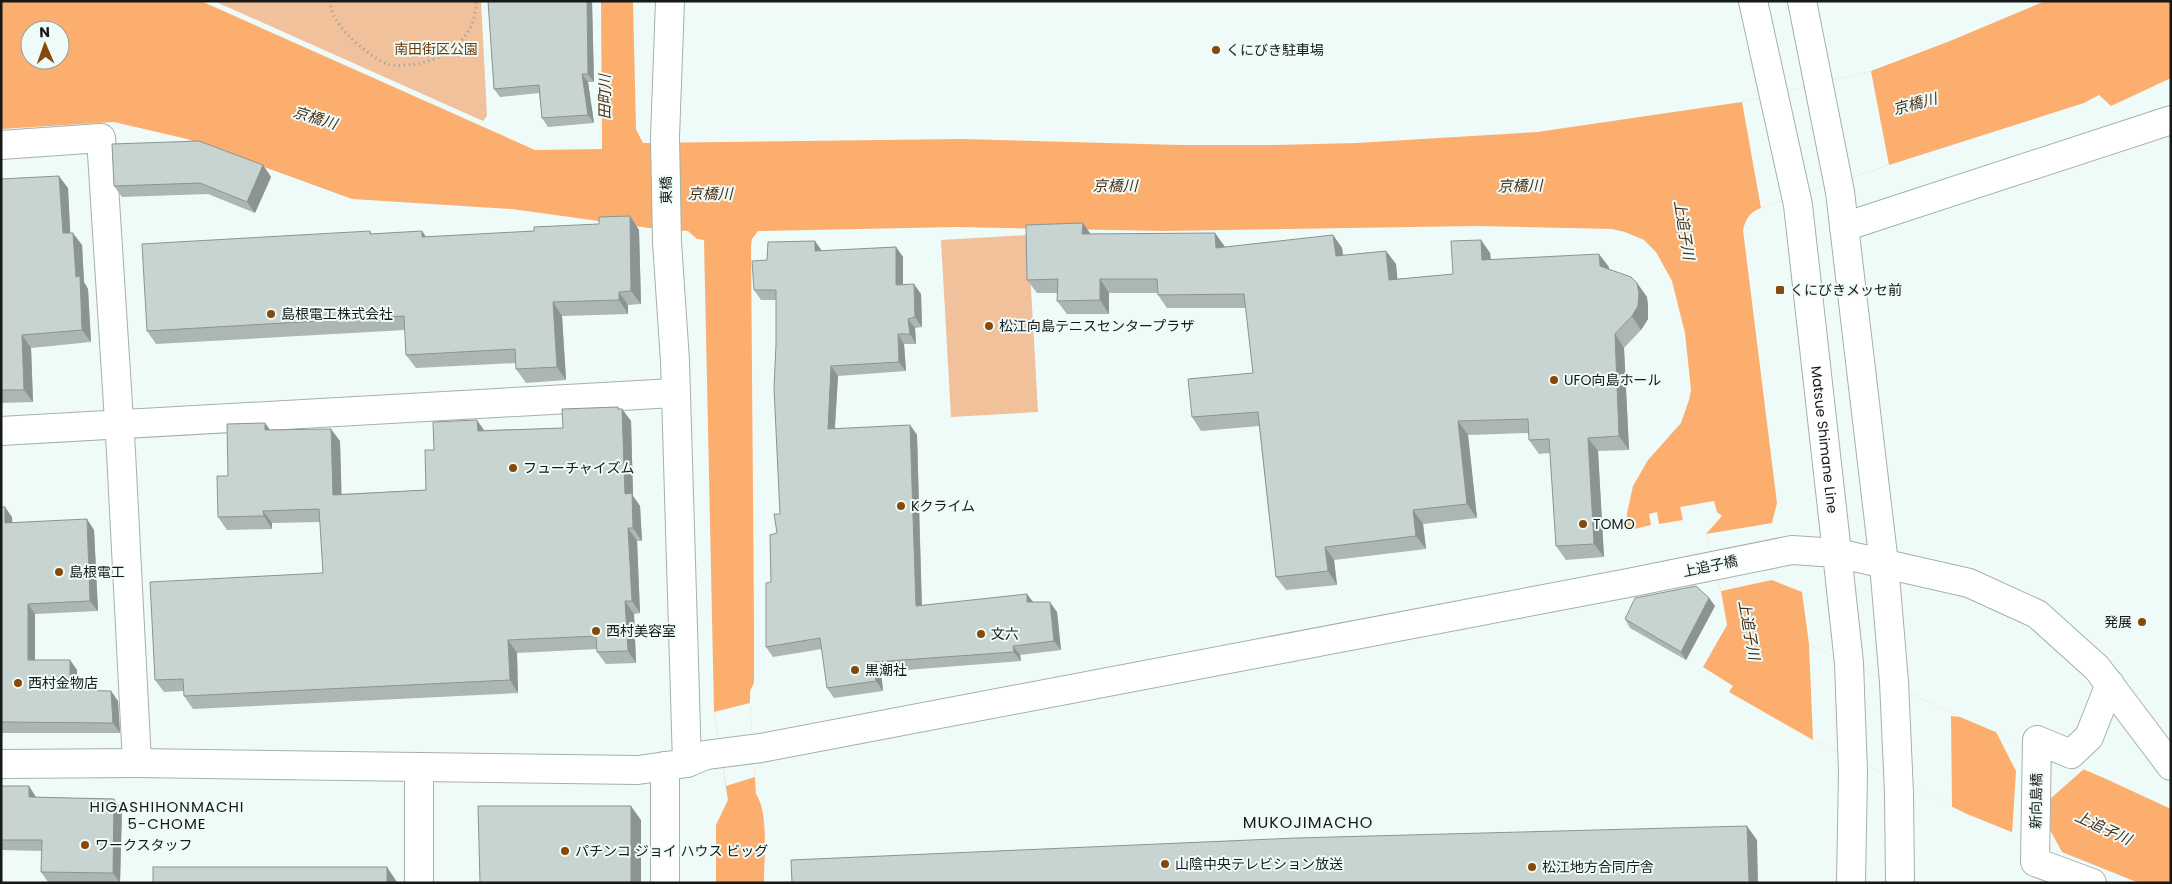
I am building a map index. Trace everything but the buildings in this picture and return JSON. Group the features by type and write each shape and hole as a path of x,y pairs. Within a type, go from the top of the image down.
{"street":[{"name":"東橋","path":"665,883 686,761 674,393 675,360 667,242 665,137 670,1"},
{"name":"Matsue Shimane Line","path":"1753,1 1771,75 1798,205 1837,553 1849,663 1853,772 1851,883"},
{"path":"1802,1 1840,192 1884,564 1894,682 1900,883"},
{"path":"1844,227 2171,120"},
{"path":"1,145 100,138 119,425 137,763"},
{"path":"1,431 674,393"},
{"name":"上追子橋","path":"1,764 137,763 638,770 1628,583 1792,550 1837,553 1969,583 2037,614 2097,668 2171,766"},
{"name":"新向島橋","path":"2092,883 2035,862 2037,740 2071,754 2089,737 2110,684"},
{"path":"419,766 419,883"}],"path":[{"path":"330,1 336,20 351,37 368,52 388,64 399,65 417,64 447,54 456,47 473,20 476,1"}],"green space":[{"name":"南田街区公園","path":"214,1 481,1 487,116 483,121"},
{"name":"松江向島テニスセンタープラザ","path":"1028,235 1038,412 951,417 941,240"}],"water":[{"path":"1,1 201,1 535,150 602,149 601,1 633,1 636,129 643,143 961,139 1180,145 1276,145 1356,143 1537,132 1742,102 1871,71 1950,41 2045,1 2171,1 2171,78 2111,106 2099,95 2084,103 1761,208 1749,216 1743,230 1777,503 1772,523 1772,580 1802,592 1809,644 1960,717 2104,778 2171,809 2171,883 2139,883 1967,814 1813,740 1729,692 1733,686 1703,667 1727,625 1721,591 1706,534 1722,516 1717,512 1714,501 1680,507 1683,520 1659,524 1657,512 1649,514 1651,525 1626,531 1627,513 1633,486 1648,460 1681,423 1691,390 1685,333 1672,281 1656,252 1644,240 1625,232 1612,229 1476,226 1165,231 956,227 758,231 752,239 751,246 754,683 750,691 750,703 756,794 763,813 764,824 764,883 716,883 716,825 728,800 714,712 704,240 697,239 688,231 649,228 512,209 352,199 187,139 114,122 1,129"}],"pier":[{"path":"1871,71 1889,165 1761,208 1742,102"},
{"path":"1772,523 1772,580 1721,591 1706,534"},
{"path":"1809,644 1960,717 1951,716 1952,807 1813,740"},
{"path":"750,703 755,777 726,786 714,712"},
{"path":"1996,732 2084,769 2051,798 2050,830 2063,854 2012,834 2016,771"}],"place":[{"name":"くにびき駐車場","path":"1216,50"},
{"name":"くにびきメッセ前","path":"1780,290"},
{"name":"島根電工株式会社","path":"271,314"},
{"name":"松江向島テニスセンタープラザ","path":"989,326"},
{"name":"UFO向島ホール","path":"1554,380"},
{"name":"フューチャイズム","path":"513,468"},
{"name":"Kクライム","path":"901,506"},
{"name":"TOMO","path":"1583,524"},
{"name":"島根電工","path":"59,572"},
{"name":"発展","path":"2142,622"},
{"name":"西村美容室","path":"596,631"},
{"name":"文六","path":"981,634"},
{"name":"黒潮社","path":"855,670"},
{"name":"西村金物店","path":"18,683"},
{"name":"ワークスタッフ","path":"85,845"},
{"name":"パチンコ ジョイ ハウス ビッグ","path":"565,851"},
{"name":"山陰中央テレビション放送","path":"1165,864"},
{"name":"松江地方合同庁舎","path":"1532,867"}],"district":[{"name":"HIGASHIHONMACHI 5-CHOME","path":"167,816"},
{"name":"MUKOJIMACHO","path":"1308,822"}],"water label":[{"name":"田町川","path":"605,97"},
{"name":"京橋川","path":"1915,104"},
{"name":"京橋川","path":"315,118"},
{"name":"京橋川","path":"1115,186"},
{"name":"京橋川","path":"1520,186"},
{"name":"京橋川","path":"710,194"},
{"name":"上追子川","path":"1684,230"},
{"name":"上追子川","path":"1749,630"},
{"name":"上追子川","path":"2103,828"}]}
